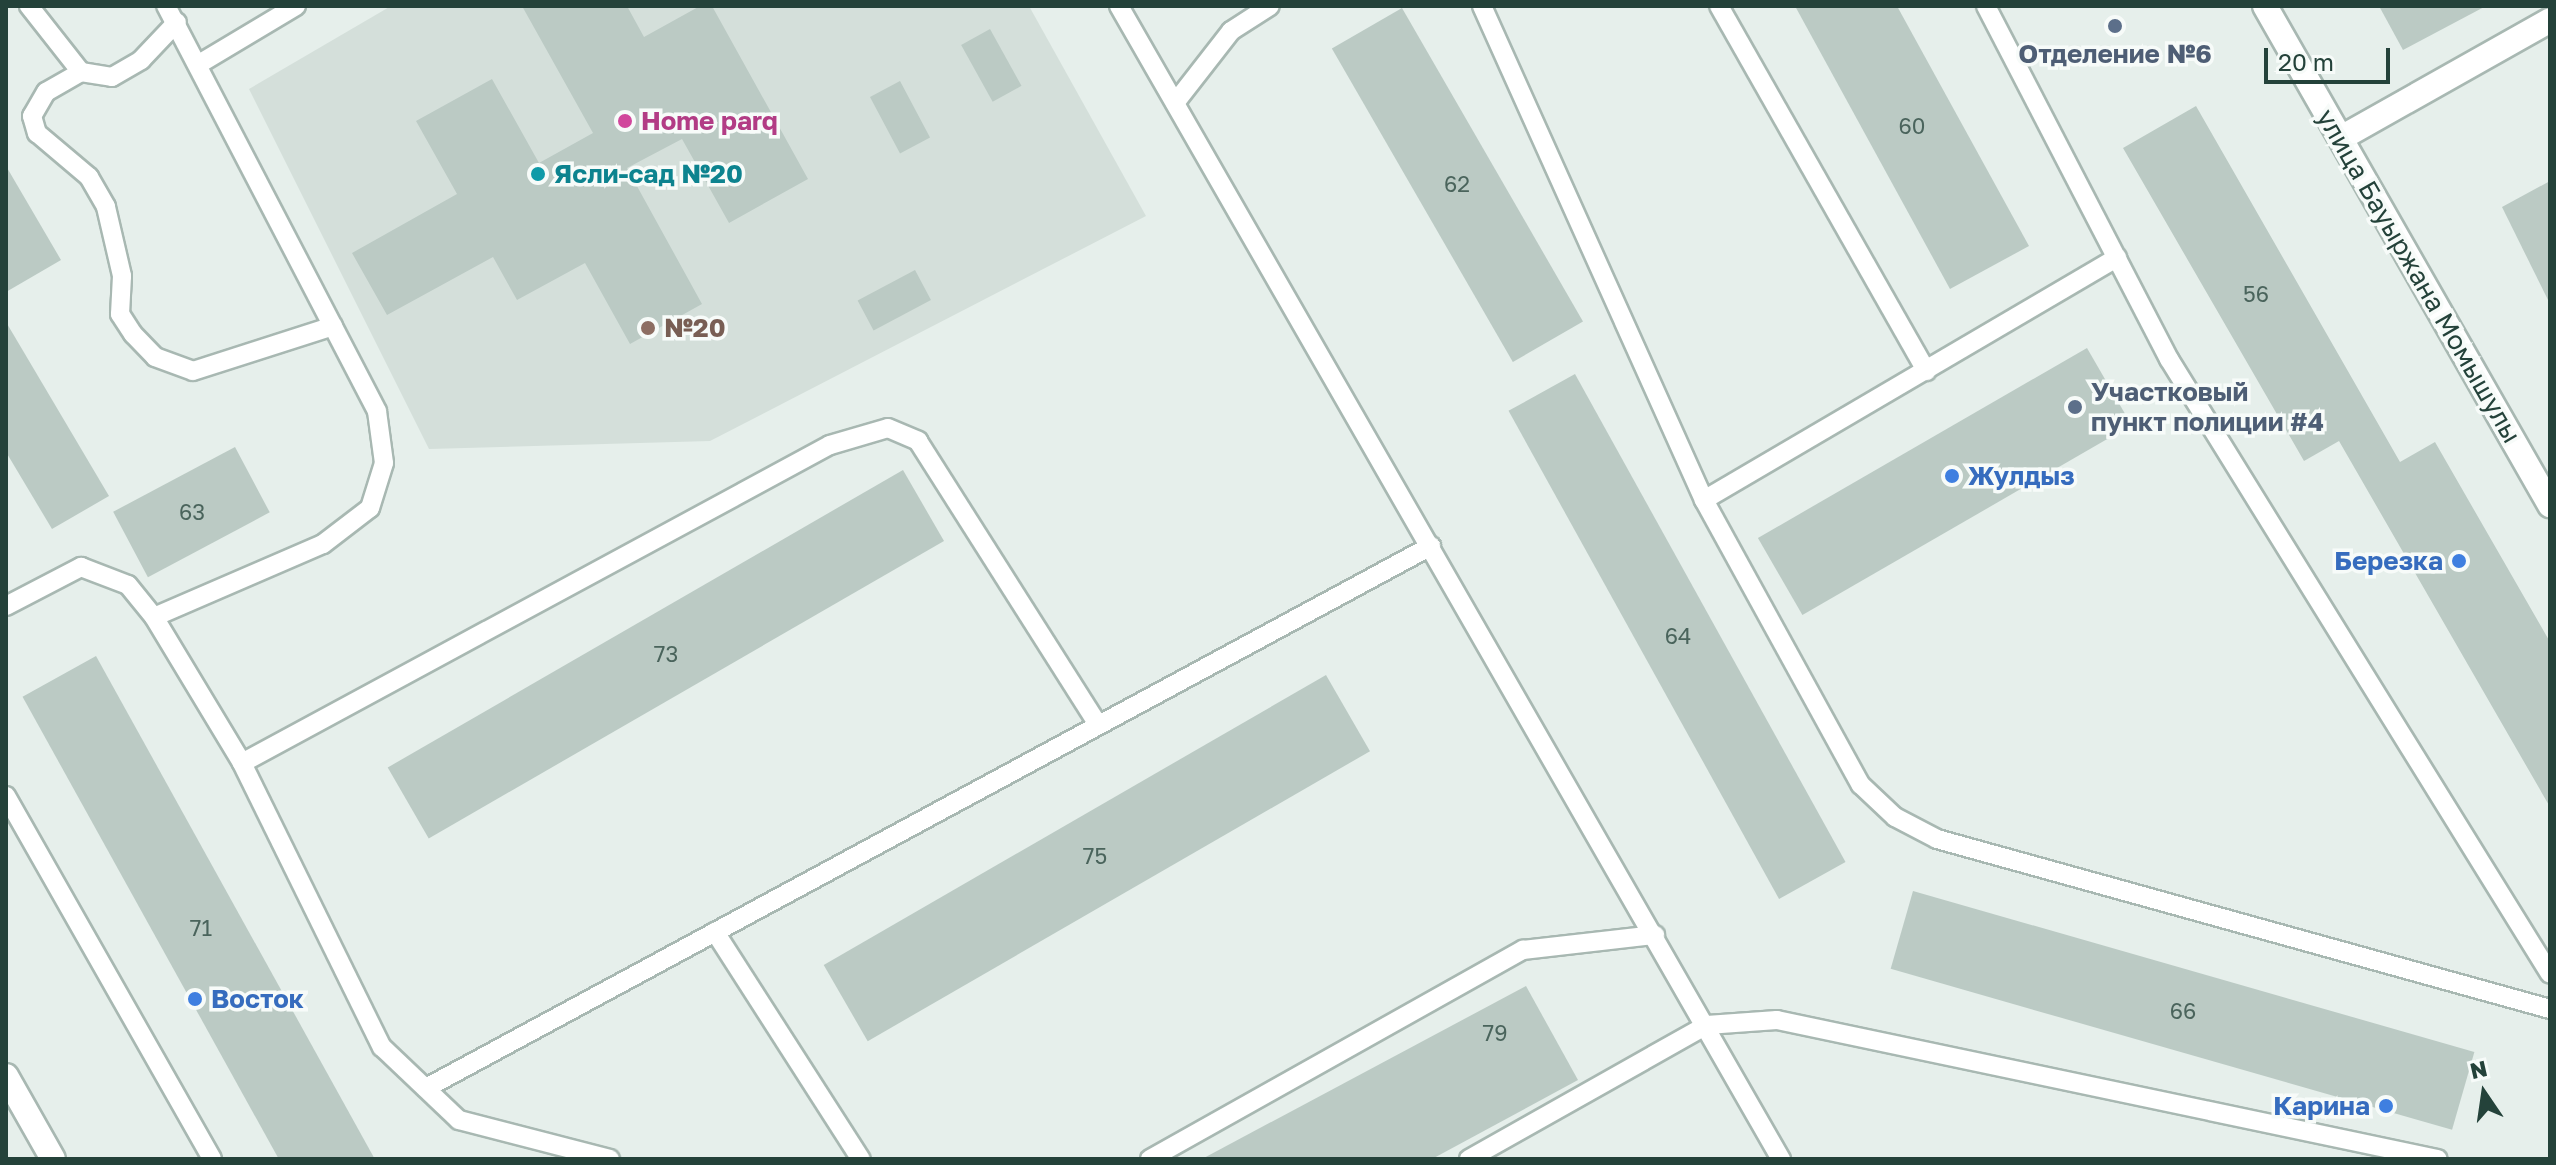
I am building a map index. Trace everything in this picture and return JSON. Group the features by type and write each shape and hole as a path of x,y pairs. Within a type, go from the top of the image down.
{"street":[{"name":"улица Бауыржана Момышулы","path":"2265,6 2550,505"},
{"path":"2341,138 2550,20"},
{"path":"6,1076 53,1159"}],"lane":[{"path":"29,6 81,72"},
{"path":"154,617 323,544 370,508 384,463 377,411 199,64 166,6"},
{"path":"199,64 296,6"},
{"path":"1119,6 1707,1025 1781,1159"},
{"path":"1175,103 1231,31 1270,6"},
{"path":"1482,6 1704,500 1861,785 1895,817 1937,839 2550,1009"},
{"path":"1719,6 1926,371"},
{"path":"1986,6 2169,359 2550,974"},
{"path":"177,22 141,60 112,77 81,72 46,92 32,116 37,133 89,177 106,207 122,276 120,314 133,334 155,357 193,371 333,326"},
{"path":"1704,500 2117,258"},
{"path":"242,763 830,445 888,428 918,441 1098,725"},
{"path":"426,1088 1431,546"},
{"path":"6,606 81,567 128,585 154,617 242,763 382,1047 459,1120 610,1159"},
{"path":"6,796 212,1159"},
{"path":"715,932 861,1159"},
{"path":"1150,1159 1523,950 1655,935"},
{"path":"1469,1159 1707,1025 1777,1020 2438,1159"}],"shaded area":[{"name":"№20","path":"391,6 1029,6 1146,216 710,441 429,449 249,89"}],"building":[{"name":"Ясли-сад №20","path":"522,6 627,6 644,37 700,6 712,6 808,179 729,223 682,139 627,168 702,304 630,344 585,263 517,300 493,257 387,315 352,253 457,194 416,121 492,79 539,163 593,133"},
{"path":"1795,6 1897,6 2029,246 1950,289"},
{"path":"2379,6 2486,6 2403,50"},
{"path":"1402,8 1583,322 1513,362 1332,48"},
{"path":"990,29 1022,86 993,102 961,45"},
{"path":"900,81 930,138 900,153 870,97"},
{"path":"2196,106 2400,462 2435,442 2550,642 2550,807 2339,441 2304,461 2123,148"},
{"path":"6,166 61,260 6,292"},
{"path":"2550,181 2550,304 2502,207"},
{"path":"915,270 931,300 874,331 858,301"},
{"path":"6,322 109,496 52,529 6,452"},
{"path":"2087,348 2132,425 1802,615 1758,538"},
{"path":"1575,374 1846,862 1779,899 1509,411"},
{"path":"235,447 270,512 148,577 113,512"},
{"path":"903,470 944,541 429,839 388,768"},
{"path":"96,656 375,1159 279,1159 23,697"},
{"path":"1326,675 1370,751 868,1041 824,965"},
{"path":"1913,891 2474,1052 2452,1130 1891,969"},
{"path":"1526,986 1578,1080 1432,1159 1202,1159"}],"place":[{"name":"Отделение №6","path":"2115,26"},
{"name":"Home parq","path":"625,121"},
{"name":"Ясли-сад №20","path":"538,174"},
{"name":"№20","path":"648,328"},
{"name":"Участковый пункт полиции #4","path":"2075,407"},
{"name":"Жулдыз","path":"1952,476"},
{"name":"Березка","path":"2459,561"},
{"name":"Восток","path":"195,999"},
{"name":"Карина","path":"2386,1106"}]}
